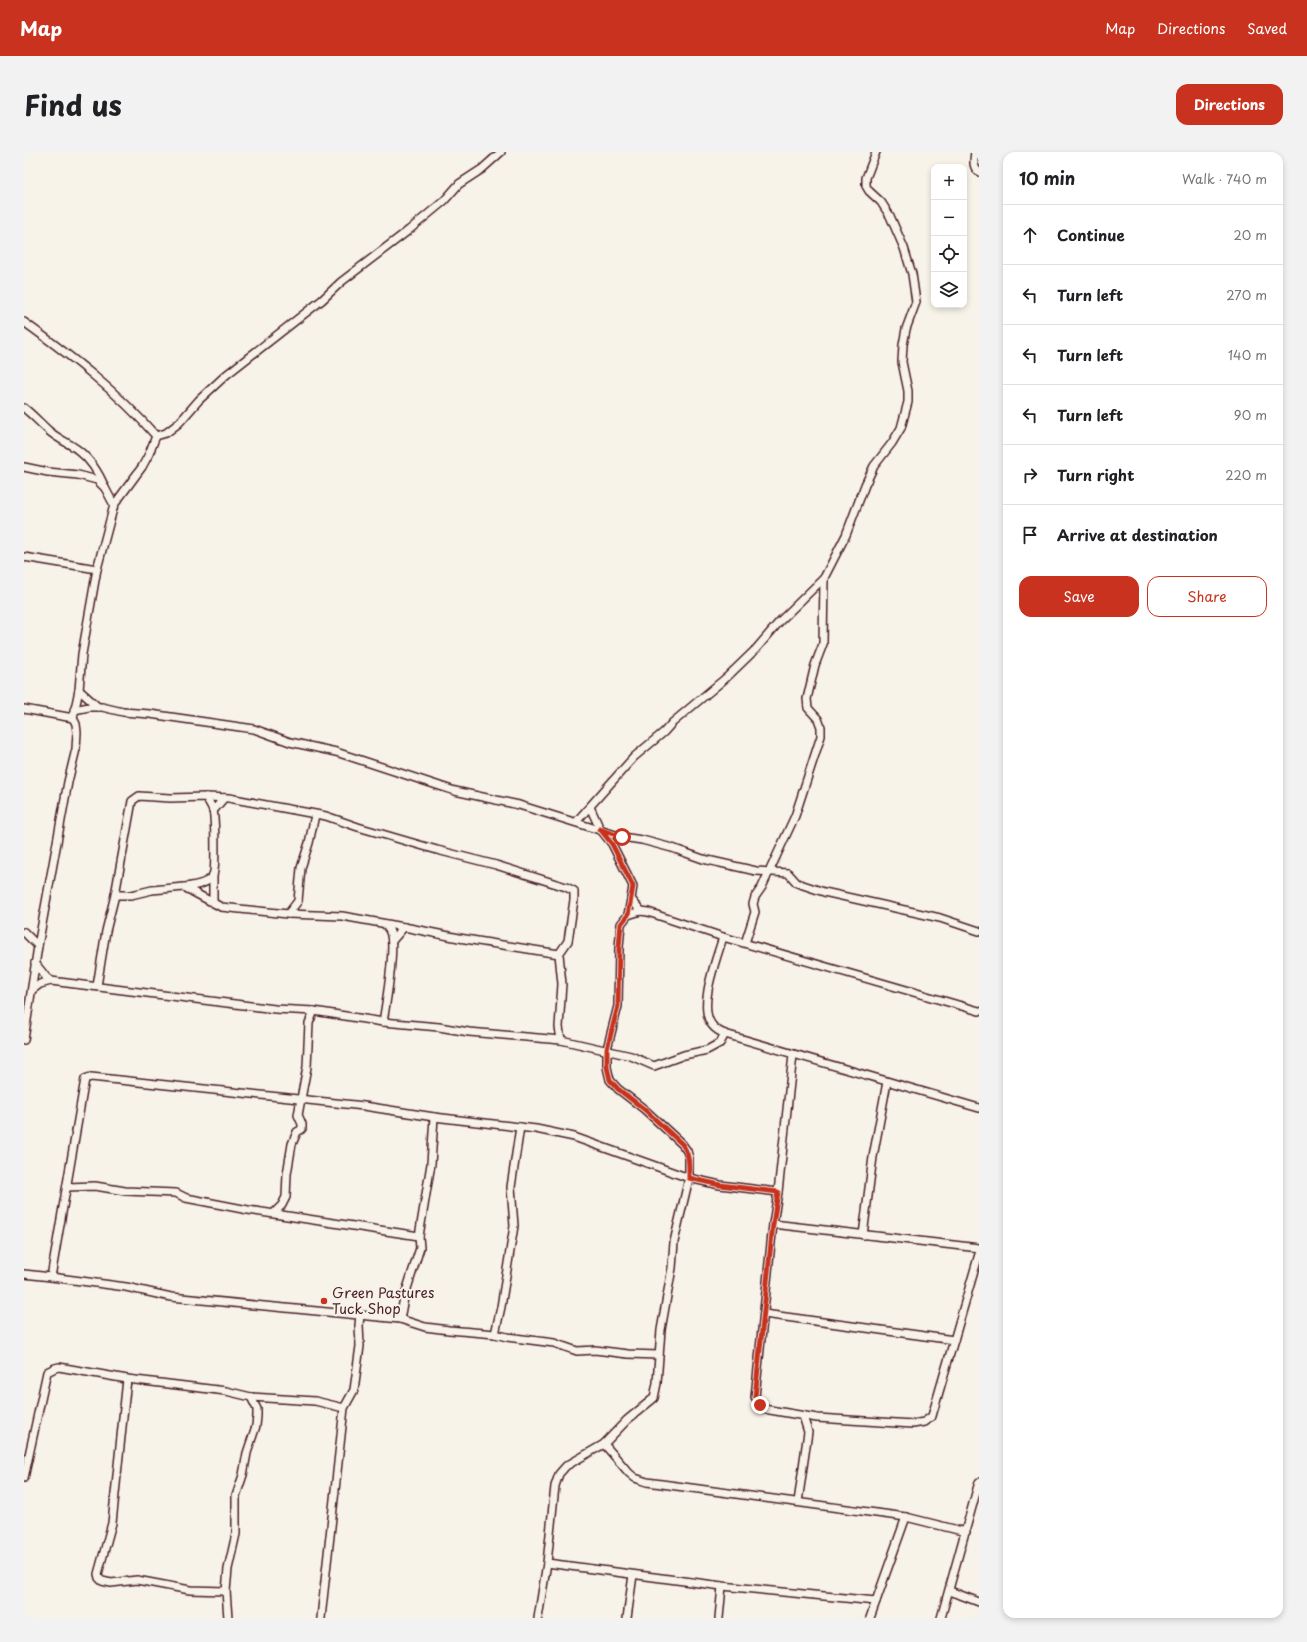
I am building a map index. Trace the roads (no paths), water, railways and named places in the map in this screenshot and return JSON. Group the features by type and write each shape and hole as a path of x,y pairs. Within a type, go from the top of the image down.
{"street":[{"path":"72,718 79,690 82,654 97,569 114,505 142,467 156,436 179,424 199,400 226,375 310,310 341,282 410,230 444,201 459,184 482,169 501,152"},
{"path":"576,822 634,757 756,649 780,621 824,578 846,535 874,466 898,433 908,402 908,391 902,362 902,353 906,329 916,302 912,274 904,248 890,216 881,202 869,191 866,186 866,178 876,152"},
{"path":"975,152 973,164 975,169 979,172"},
{"path":"24,322 82,366 136,412 156,436"},
{"path":"24,408 34,415 49,432 78,450 83,455 99,474 104,488 114,505"},
{"path":"24,467 48,472 78,475 96,480 104,488"},
{"path":"24,557 97,569"},
{"path":"745,943 755,912 753,904 755,897 762,887 795,816 821,736 821,727 818,719 808,708 807,698 817,659 823,644 824,578"},
{"path":"79,690 98,707"},
{"path":"74,710 98,707 254,729 290,742 336,752 455,791 519,804 622,837 642,840 672,848 703,859 769,872 788,873 797,883 824,892 940,918 979,931"},
{"path":"24,709 72,718 76,724 77,732 76,749 68,782 35,963 32,990 26,1015 24,1040"},
{"path":"97,986 106,931 115,895 132,801 139,796 170,798 224,798 326,816 358,828 496,865 574,891 568,941 559,954 562,984 559,1027 561,1040"},
{"path":"206,797 213,811 215,856 213,875 214,902"},
{"path":"213,811 224,798"},
{"path":"538,1618 547,1563 555,1486 559,1474 566,1466 604,1444 627,1420 654,1398 658,1383 661,1330 672,1268 674,1242 689,1178 689,1158 687,1151 682,1144 644,1109 618,1089 610,1080 607,1067 607,1049 618,1006 621,924 628,915 633,886 612,844 600,829 590,807"},
{"path":"288,914 298,901 301,868 316,815"},
{"path":"115,895 131,895 152,890 184,887 205,882 213,875"},
{"path":"184,887 221,907 288,914 342,916 459,938 559,954"},
{"path":"631,900 641,911 723,937 979,1011"},
{"path":"628,915 641,911"},
{"path":"383,1022 388,996 392,941 390,932 385,924"},
{"path":"392,941 404,927"},
{"path":"24,932 38,946"},
{"path":"723,937 707,996 707,1015 711,1024 725,1034 979,1108"},
{"path":"35,963 46,978 51,981"},
{"path":"32,990 40,984 51,981 275,1009 314,1011 383,1022 439,1027 503,1036 561,1040 607,1049 631,1056 654,1066 684,1055 707,1050 720,1043 725,1034"},
{"path":"274,1213 282,1205 286,1197 287,1174 292,1144 297,1132 302,1129 302,1124 298,1115 307,1067 309,1023 314,1011"},
{"path":"793,1055 778,1192 773,1224 755,1397 764,1409 817,1418 912,1424 924,1422 932,1416 979,1254"},
{"path":"51,1276 85,1079 91,1077 364,1106 434,1117 520,1127 574,1137 689,1178 720,1185 778,1192"},
{"path":"863,1236 873,1157 887,1082"},
{"path":"400,1319 404,1298 420,1248 419,1236 431,1164 434,1117"},
{"path":"495,1334 501,1307 514,1226 511,1187 520,1127"},
{"path":"67,1187 95,1186 125,1192 176,1193 186,1198 198,1201 419,1236"},
{"path":"773,1224 863,1236 979,1248"},
{"path":"24,1274 51,1276 126,1287 171,1297 400,1319 425,1327 495,1334 554,1343 577,1351 596,1350 628,1354 659,1355"},
{"path":"764,1314 954,1340"},
{"path":"321,1618 344,1408 354,1390 360,1346 360,1315"},
{"path":"24,1478 47,1372 55,1368 60,1367 126,1379 226,1391 252,1397 315,1401 344,1408"},
{"path":"126,1379 112,1523 98,1574 99,1578 102,1581 111,1583 136,1580 190,1590 226,1591"},
{"path":"228,1618 226,1591 228,1569 236,1534 236,1496 243,1475 247,1453 256,1426 257,1409 252,1397"},
{"path":"798,1502 808,1432 803,1416"},
{"path":"604,1444 629,1473 635,1478 647,1482 906,1517 966,1532"},
{"path":"941,1618 950,1591 979,1482"},
{"path":"870,1618 906,1517"},
{"path":"547,1563 722,1586 876,1601"},
{"path":"627,1618 633,1574"},
{"path":"719,1618 722,1586"},
{"path":"950,1591 979,1602"}],"place":[{"name":"Green Pastures Tuck Shop","path":"324,1301"}]}
